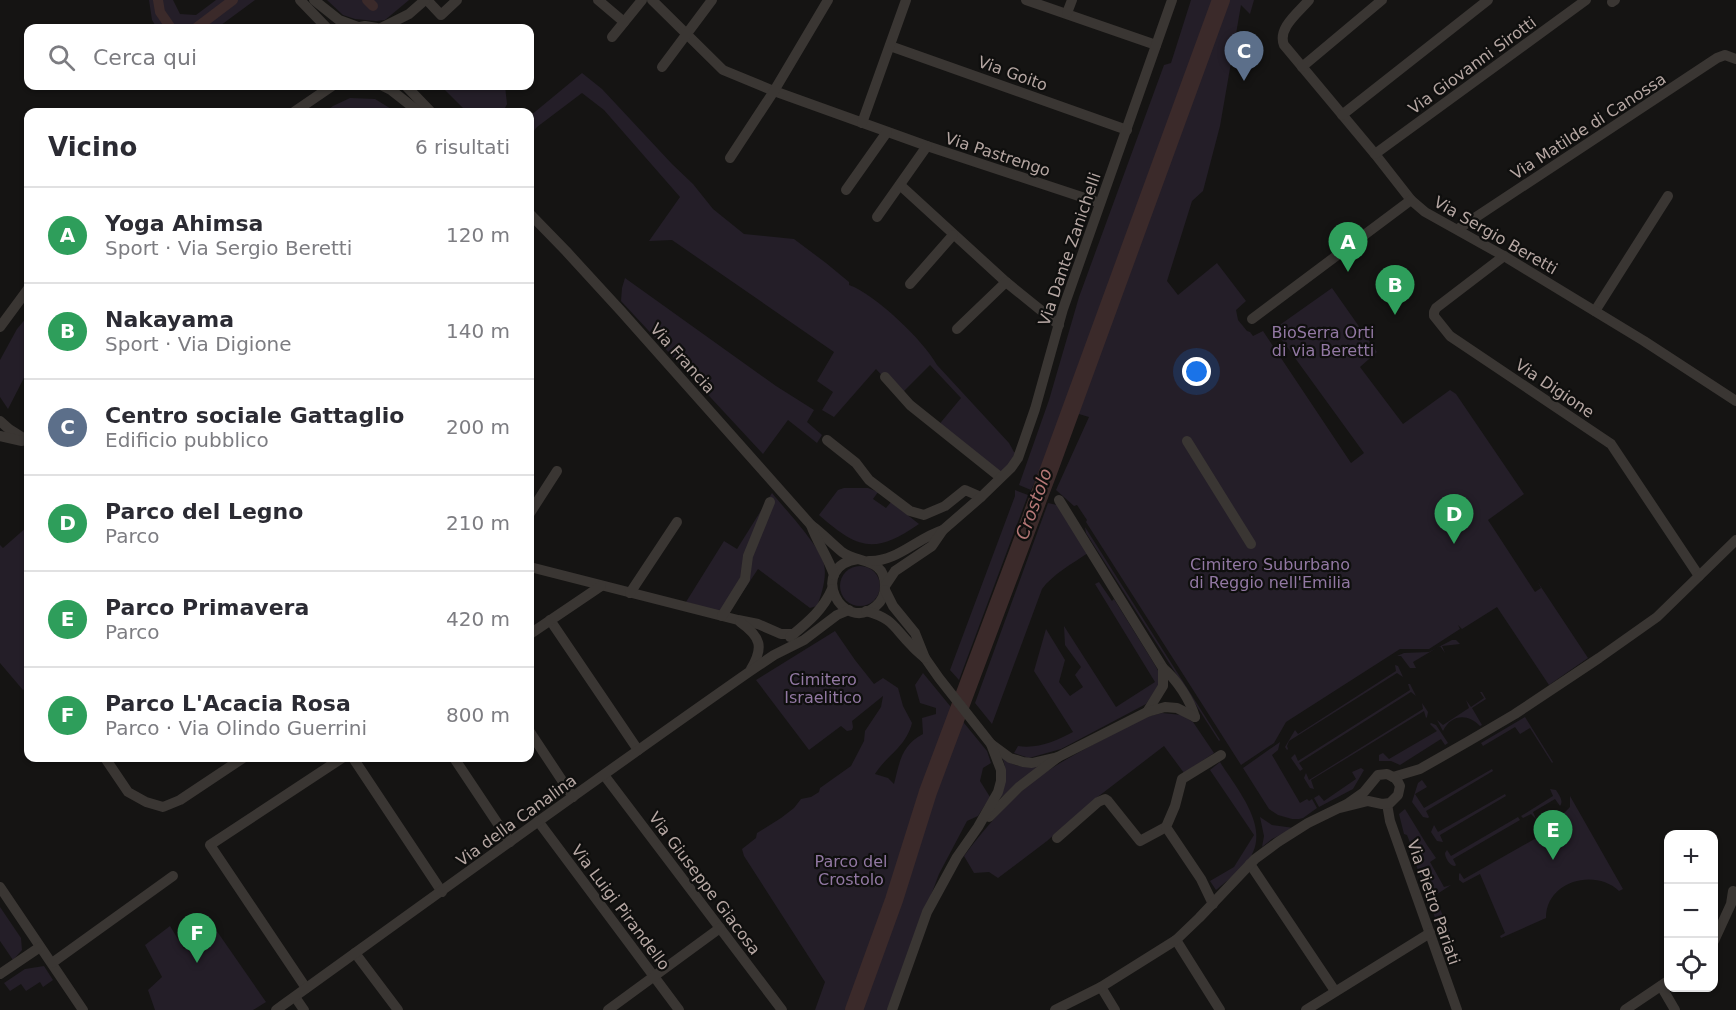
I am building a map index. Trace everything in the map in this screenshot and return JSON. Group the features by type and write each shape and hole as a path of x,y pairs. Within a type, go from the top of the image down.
{"street":[{"path":"300,0 323,24"},
{"path":"314,0 348,24"},
{"path":"388,24 409,14 426,0 441,15 457,0"},
{"path":"598,0 624,22"},
{"path":"612,37 642,0"},
{"name":"Via Pastrengo","path":"652,0 723,70 887,132 1100,203"},
{"path":"662,67 712,0"},
{"path":"730,158 774,91 828,0"},
{"path":"862,123 906,0"},
{"path":"1026,0 1156,45"},
{"path":"1067,14 1072,0"},
{"name":"Via Dante Zanichelli","path":"943,531 1011,468 1018,458 1100,203 1172,0"},
{"path":"1302,67 1383,0"},
{"path":"1342,115 1488,0"},
{"name":"Via Giovanni Sirotti","path":"1375,154 1586,0"},
{"path":"1305,3 1282,32 1281,39 1284,45 1411,200"},
{"path":"402,24 409,14"},
{"name":"Via Goito","path":"890,46 997,82 1126,130"},
{"name":"Via Matilde di Canossa","path":"1458,229 1717,58 1725,55 1736,58"},
{"path":"315,97 321,90"},
{"path":"300,108 326,90"},
{"path":"391,90 414,108"},
{"path":"410,90 427,108"},
{"path":"846,190 887,132"},
{"path":"877,218 927,146"},
{"path":"900,185 1006,282 1059,325"},
{"path":"1595,311 1668,196"},
{"name":"Via Sergio Beretti","path":"1252,319 1411,200 1425,212 1458,229 1595,311 1736,401"},
{"name":"Via Francia","path":"534,218 811,525 843,552 879,568 893,606 919,639 925,658"},
{"path":"910,284 953,235"},
{"name":"Via Digione","path":"1504,256 1435,309 1434,316 1450,336 1611,444 1699,576"},
{"path":"957,329 1006,282"},
{"path":"0,327 24,294"},
{"path":"885,377 910,405 1000,477"},
{"path":"0,421 24,439"},
{"path":"0,436 24,441"},
{"path":"827,440 856,463 869,480 910,511 924,515 945,506 966,490 981,497"},
{"path":"1186,441 1251,544"},
{"path":"534,507 557,471"},
{"path":"978,826 1019,787 1058,757 1147,712 1166,707 1177,708 1195,717 1193,709 1172,675 1163,668 1059,500"},
{"path":"722,616 745,579 748,556 770,502"},
{"path":"630,593 677,522"},
{"name":"Via Francia","path":"811,525 834,575"},
{"path":"943,531 932,546 895,571 877,605 866,611 857,612 837,602 832,589 834,575 842,565 849,561 888,559 926,537 943,531"},
{"path":"1393,777 1420,769 1515,714 1599,658 1657,617 1736,540"},
{"path":"534,568 758,624 781,634 794,634"},
{"path":"534,631 601,585"},
{"name":"Via della Canalina","path":"774,655 817,614 827,601 832,589"},
{"name":"Via della Canalina","path":"276,1010 749,672 774,655 804,640 837,615 849,610"},
{"path":"866,611 888,620 925,658 987,739 999,763 1001,782 998,792 957,857 927,912 892,1010"},
{"path":"550,620 638,750"},
{"path":"738,620 755,634 759,645 759,654 749,672"},
{"path":"1147,712 1163,686 1163,668"},
{"path":"534,738 573,797"},
{"path":"987,739 1010,758 1023,762 1058,757"},
{"path":"1057,838 1098,802 1105,799 1140,841 1166,827 1175,806 1182,778 1221,755"},
{"path":"108,762 128,792 146,802 163,807 180,800 237,762"},
{"path":"306,988 210,845 336,762"},
{"path":"355,762 442,892"},
{"path":"457,762 510,842"},
{"path":"1340,808 1364,802 1382,803 1396,799 1400,789 1420,769"},
{"path":"1055,1010 1101,987 1176,940 1255,859 1308,823 1340,808 1364,792 1378,775 1387,774 1393,777 1400,789"},
{"name":"Via Giuseppe Giacosa","path":"604,775 782,1010"},
{"path":"1371,784 1371,795 1382,803"},
{"name":"Via Pietro Pariati","path":"1382,803 1457,1010"},
{"name":"Via Luigi Pirandello","path":"538,821 679,1010"},
{"path":"1166,827 1201,879 1213,904"},
{"path":"1250,864 1335,992"},
{"path":"52,963 173,876"},
{"path":"0,887 83,1010"},
{"path":"1715,938 1734,897"},
{"path":"608,1010 720,928"},
{"path":"1306,1010 1430,933"},
{"path":"1176,940 1220,1010"},
{"path":"0,974 40,947"},
{"path":"355,953 398,1010"},
{"path":"1625,1010 1664,984"},
{"path":"1101,987 1115,1010"},
{"path":"1668,992 1675,1010"},
{"path":"295,997 304,1010"}],"green space":[{"path":"149,0 173,0 180,14 196,15 216,0 255,0 222,24 154,24"},
{"path":"327,0 409,0 385,20 376,21 343,15"},
{"path":"1191,0 1254,0 1250,14 1241,5 1220,126 1203,191 1192,201 1167,281 1178,295 1217,263 1246,301 1236,310 1238,320 1253,336 1263,331 1351,463 1364,453 1274,329 1332,288 1377,352 1360,367 1403,424 1450,390 1456,394 1524,494 1488,520 1535,592 1541,588 1537,581 1588,658 1549,685 1497,607 1462,629 1458,625 1460,629 1429,649 1400,649 1286,722 1274,743 1241,765 1077,505 1074,506 1056,490 1089,417 1069,411 1031,490 1019,485 1049,400 1079,297 1164,65 1171,63"},
{"path":"582,73 602,89 693,184 713,209 744,234 794,239 849,282 849,285 872,298 898,319 1009,443 1014,452 1019,454 1000,477 937,427 961,398 930,365 900,395 876,369 834,417 822,410 833,392 817,381 834,352 672,240 649,241 680,197 604,110 582,93 534,131 534,113"},
{"path":"445,90 505,90 507,104 505,108 463,108"},
{"path":"350,98 375,99 390,108 330,108"},
{"path":"625,278 776,386 814,410 807,422 822,435 817,443 788,420 763,454 621,301"},
{"path":"24,321 24,378 8,409 0,397 0,360"},
{"path":"868,488 878,492 873,499 886,508 891,502 919,524 903,534 878,544 856,541 819,515 838,490"},
{"path":"1015,490 1028,495 959,680 950,670 1015,496"},
{"path":"772,493 808,536 823,561 825,578 817,606 810,608 758,569 728,614 686,602 724,541 737,549"},
{"path":"1048,503 1057,505 1088,553 1057,574 1042,589 992,724 975,703"},
{"path":"1085,527 1220,740 1219,741 1086,533"},
{"path":"24,530 23,690 0,663 0,545 3,548"},
{"path":"860,566 874,572 880,586 874,600 860,606 846,600 840,586 846,572"},
{"path":"1099,582 1112,601 1114,599 1155,665 1160,674 1160,683 1146,704 1061,749 1029,758 1014,753 1018,746 1040,745 1073,732 1034,671 1046,629 1065,660 1059,682 1070,696 1083,687 1075,675 1081,667 1065,645 1064,626 1116,707 1155,682 1095,584"},
{"name":"Parco del Crostolo","path":"835,631 874,684 883,678 898,688 903,706 912,723 901,745 875,774 888,778 894,784 906,749 923,734 922,718 936,714 936,708 920,703 915,685 923,673 987,751 991,763 983,768 980,781 990,797 978,816 967,821 939,874 888,1010 815,1010 825,982 744,856 742,849 756,838 757,833 794,808 801,799 819,792 820,788 851,766 864,741 865,731 881,707 883,696 852,721 852,730 847,731 841,726 809,750 756,680"},
{"path":"1452,640 1460,644 1442,646 1445,653 1440,646"},
{"path":"1436,648 1413,662 1416,668 1410,668 1401,656 1397,656 1404,653 1429,652"},
{"path":"1395,665 1398,666 1403,677 1397,673 1289,741 1287,750 1285,747 1295,730 1298,734 1396,671"},
{"path":"1408,684 1416,696 1411,692 1299,763 1303,769 1300,771 1291,758 1295,754 1298,761 1410,690"},
{"path":"1480,692 1486,699 1472,708 1482,725 1460,717 1450,721 1443,731 1437,720 1443,725 1469,708 1466,700 1471,707 1484,698"},
{"path":"1422,703 1428,712 1426,718 1424,711 1311,780 1314,789 1310,788 1304,778 1306,773 1309,780 1423,709"},
{"path":"1162,713 1182,715 1193,722 1214,753 1184,773 1164,746 998,878 989,872 974,873 964,856 994,819 1027,786 1052,768 1087,748 1146,717"},
{"path":"1525,717 1552,763 1530,728 1520,734 1515,727 1483,746 1481,743"},
{"path":"1431,723 1436,725 1448,743 1445,745 1441,739 1400,765 1391,761 1379,761 1379,755 1383,753 1389,759 1437,731"},
{"path":"1280,742 1278,750 1272,755 1300,803 1312,799 1317,808 1303,818 1292,819 1278,815 1269,809 1243,768"},
{"path":"1002,757 1012,764 1021,766 1043,765 999,799 1006,774"},
{"path":"1220,762 1249,808 1256,834 1255,846 1250,858 1216,890 1210,881 1234,867 1254,835 1210,770"},
{"path":"1361,768 1364,770 1353,789 1319,807 1314,798 1319,795 1324,801 1356,779 1352,772"},
{"path":"1492,769 1493,771 1426,811 1428,818 1423,817 1412,802 1418,783 1422,780 1427,787 1415,794 1424,808"},
{"path":"1550,789 1556,790 1561,800 1560,806 1555,799 1533,812 1536,819 1531,814 1523,818 1521,816 1553,796"},
{"path":"1505,794 1506,796 1440,835 1443,842 1437,841 1431,832 1434,825 1438,832"},
{"path":"1570,796 1623,889 1619,891 1597,880 1574,882 1563,887 1554,895 1548,905 1546,918 1501,938 1500,936 1505,933 1480,874 1463,883 1459,880 1459,874 1464,879 1568,820 1564,813 1570,807"},
{"path":"1405,809 1436,858 1430,862 1444,887 1451,885 1434,896 1450,931 1444,934 1438,926 1410,848 1411,845 1407,835 1404,834 1399,814"},
{"path":"1260,817 1272,825 1294,828 1262,847 1264,836"},
{"path":"1518,817 1520,820 1453,859 1455,866 1451,865 1447,859 1445,853 1447,850 1451,856"},
{"path":"0,907 21,938 22,950 13,960 0,941"},
{"path":"170,926 184,949 214,927 266,1002 253,1010 155,1010 148,990 162,977 145,945"},
{"path":"44,966 53,980 43,987 40,982 26,991 21,984 10,991 4,983 25,969"}],"waterway":[{"path":"158,0 160,12 168,24"},
{"path":"201,24 233,0"},
{"path":"367,0 373,6"},
{"name":"Crostolo","path":"854,1010 894,900 928,792 1221,0"}],"place":[{"name":"Centro sociale Gattaglio","path":"1244,81"},
{"name":"Yoga Ahimsa","path":"1348,272"},
{"name":"Nakayama","path":"1395,315"},
{"name":"Parco del Legno","path":"1454,544"},
{"name":"Parco Primavera","path":"1553,860"},
{"name":"Parco L'Acacia Rosa","path":"197,963"}],"park label":[{"name":"BioSerra Orti di via Beretti","path":"1323,341"},
{"name":"Cimitero Suburbano di Reggio nell'Emilia","path":"1270,573"},
{"name":"Cimitero Israelitico","path":"823,688"}]}
